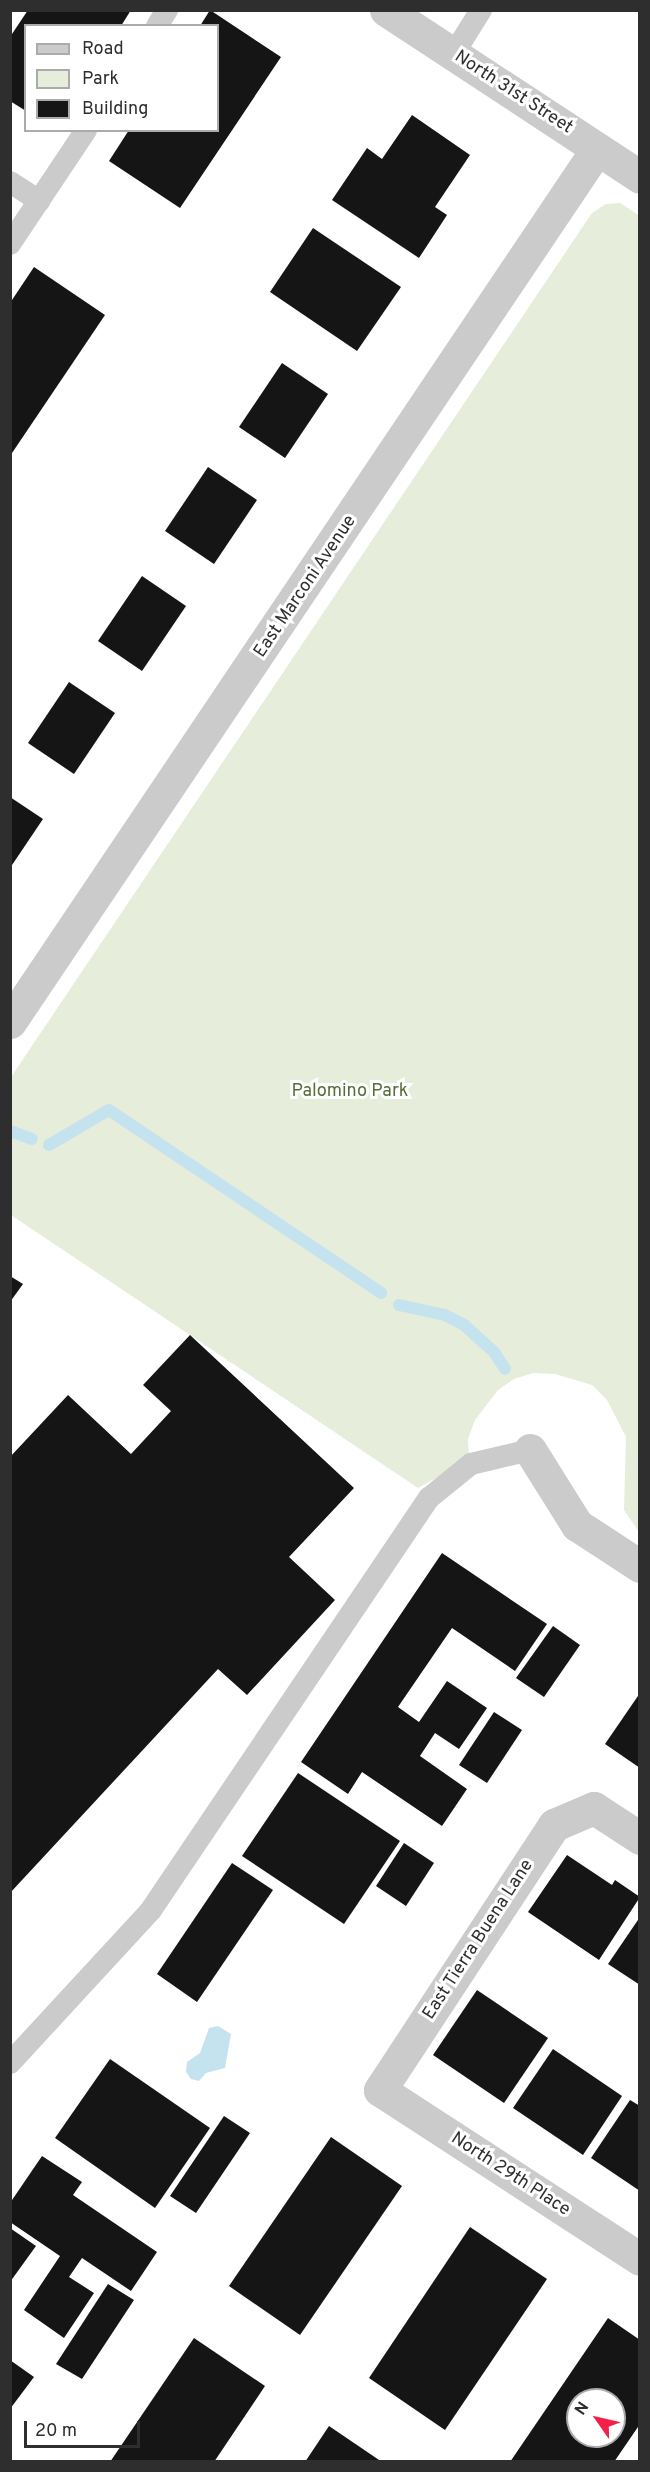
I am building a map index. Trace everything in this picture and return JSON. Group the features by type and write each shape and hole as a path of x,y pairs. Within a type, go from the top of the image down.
{"street":[{"name":"North 31st Street","path":"386,10 639,177"},
{"name":"East Marconi Avenue","path":"10,1022 597,149"},
{"path":"530,1450 578,1525 639,1566"},
{"name":"East Tierra Buena Lane","path":"380,2090 554,1825 594,1808 639,1838"},
{"name":"North 29th Place","path":"380,2090 639,2259"}],"lane":[{"path":"157,24 166,10"},
{"path":"453,55 481,10"},
{"path":"10,244 86,132"},
{"path":"10,182 39,201"},
{"path":"10,2063 151,1910 429,1498 471,1464 530,1450"}],"green space":[{"name":"Palomino Park","path":"620,203 640,216 639,1532 624,1510 626,1437 607,1400 592,1385 555,1374 533,1373 514,1379 498,1390 475,1420 468,1439 469,1460 418,1488 11,1215 11,1077 592,213 606,204"}],"water":[{"path":"218,2026 231,2034 225,2068 206,2073 199,2081 191,2079 186,2072 187,2062 200,2053 209,2028"}],"building":[{"path":"28,10 131,10 122,24 24,24 24,110 10,101 10,37"},
{"path":"210,10 281,57 180,208 109,161 128,132 219,132 219,24 201,24"},
{"path":"412,115 470,155 435,207 447,215 419,258 332,200 367,148 382,159"},
{"path":"313,228 401,287 357,351 270,292"},
{"path":"34,267 105,315 10,456 10,303"},
{"path":"282,363 328,394 285,458 239,427"},
{"path":"208,467 257,500 214,564 165,531"},
{"path":"142,576 186,606 142,671 98,641"},
{"path":"69,682 115,713 74,774 28,743"},
{"path":"10,797 43,819 10,868"},
{"path":"10,1276 23,1284 10,1302"},
{"path":"190,1335 354,1488 289,1557 335,1600 247,1695 218,1669 10,1893 10,1457 68,1395 131,1454 171,1411 143,1385"},
{"path":"442,1553 547,1624 515,1671 452,1628 398,1707 419,1722 447,1681 487,1708 459,1749 435,1733 420,1756 467,1789 442,1826 362,1772 348,1794 301,1762"},
{"path":"553,1626 580,1645 544,1697 516,1678"},
{"path":"640,1693 640,1768 605,1744"},
{"path":"494,1712 522,1730 487,1783 459,1765"},
{"path":"298,1773 400,1841 344,1924 242,1856"},
{"path":"404,1843 434,1863 406,1906 376,1886"},
{"path":"567,1855 612,1885 615,1880 640,1897 599,1960 528,1912"},
{"path":"232,1863 273,1890 197,2002 157,1974"},
{"path":"640,1917 640,1985 608,1964"},
{"path":"477,1990 548,2038 504,2103 433,2055"},
{"path":"553,2049 622,2096 583,2155 513,2108"},
{"path":"110,2059 210,2128 155,2208 55,2138"},
{"path":"630,2100 640,2106 640,2191 591,2158"},
{"path":"224,2116 250,2133 196,2213 170,2196"},
{"path":"331,2137 402,2186 300,2335 229,2286"},
{"path":"42,2156 82,2182 73,2195 157,2252 131,2291 82,2258 69,2277 94,2293 64,2338 24,2310 60,2256 10,2222 10,2203"},
{"path":"470,2227 547,2279 445,2430 369,2378"},
{"path":"10,2228 36,2246 10,2282"},
{"path":"108,2284 134,2300 82,2379 56,2364"},
{"path":"608,2318 640,2340 640,2424 626,2444 626,2388 566,2388 566,2448 624,2448 614,2462 510,2462"},
{"path":"194,2338 265,2386 214,2462 110,2462"},
{"path":"10,2360 34,2377 10,2409"},
{"path":"329,2426 382,2462 305,2462"}],"waterway":[{"path":"49,1145 109,1110 381,1293"},
{"path":"10,1131 32,1139"},
{"path":"399,1305 445,1315 463,1324 494,1352 505,1369"}]}
